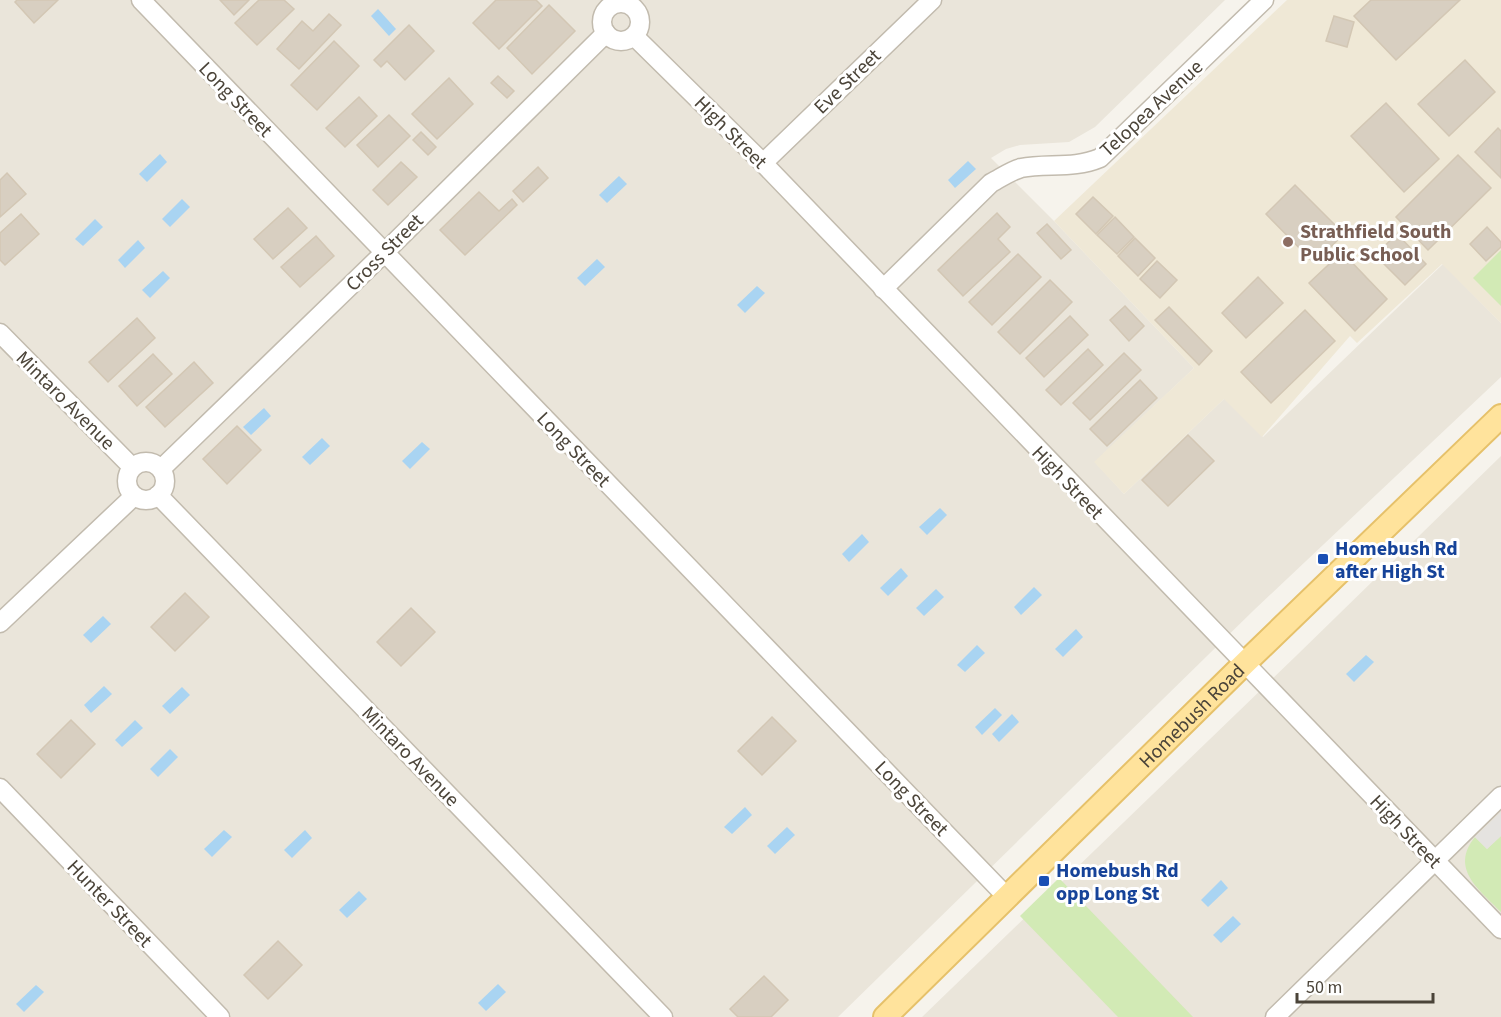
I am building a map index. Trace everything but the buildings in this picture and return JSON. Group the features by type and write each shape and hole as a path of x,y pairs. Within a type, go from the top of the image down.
{"main road":[{"name":"Homebush Road","path":"885,1017 1244,664 1501,416"}],"street":[{"name":"Long Street","path":"141,0 1007,897"},
{"name":"Eve Street","path":"763,163 932,0"},
{"name":"Telopea Avenue","path":"883,289 991,183 1022,168 1089,163 1100,158 1264,0"},
{"path":"635,3 640,23 634,36 621,41 615,40 606,33 602,20 603,4 635,3"},
{"name":"Cross Street","path":"161,469 606,33"},
{"name":"High Street","path":"634,36 763,163 1501,929"},
{"name":"Mintaro Avenue","path":"0,333 132,468"},
{"path":"144,462 150,462 161,469 164,474 164,486 158,495 146,500 134,496 127,485 128,472 132,468 144,462"},
{"name":"Mintaro Avenue","path":"158,495 663,1017"},
{"path":"0,623 134,496"},
{"path":"1275,1017 1501,796"},
{"name":"Hunter Street","path":"3,798 220,1017"}],"shaded area":[{"path":"0,0 1225,0 1095,127 1069,142 1020,145 1006,149 991,158 1194,368 1095,462 1124,494 1225,398 1263,437 1443,264 1501,323 1501,377 1254,610 838,1017 0,1017"},
{"name":"Strathfield South Public School","path":"1287,0 1501,0 1501,323 1442,264 1357,343 1350,336 1262,437 1224,399 1124,494 1094,462 1194,368 1054,221"},
{"path":"1501,456 1501,1017 922,1017 1296,656"},
{"path":"1501,812 1501,836 1487,849 1475,837"}],"green space":[{"path":"1501,250 1501,306 1473,278"},
{"path":"1501,836 1501,912 1470,878 1465,859 1475,837 1487,849"},
{"path":"1059,878 1193,1017 1118,1017 1020,916"}],"water":[{"path":"378,9 396,29 389,36 371,16"},
{"path":"160,154 167,162 147,182 139,174"},
{"path":"968,161 976,169 955,188 948,180"},
{"path":"619,176 627,184 607,203 599,195"},
{"path":"182,199 190,207 170,227 162,219"},
{"path":"95,219 103,227 83,246 75,239"},
{"path":"138,240 145,248 125,268 118,260"},
{"path":"597,259 605,267 585,286 577,278"},
{"path":"163,271 170,278 150,298 142,290"},
{"path":"757,286 765,293 745,313 737,305"},
{"path":"264,408 271,416 251,435 243,427"},
{"path":"322,438 330,446 310,465 302,457"},
{"path":"422,442 430,449 410,469 402,461"},
{"path":"940,508 947,515 927,535 919,527"},
{"path":"862,534 869,542 849,562 842,554"},
{"path":"901,568 908,576 888,596 880,588"},
{"path":"1034,587 1042,595 1021,615 1014,607"},
{"path":"936,589 944,597 924,616 916,608"},
{"path":"103,616 111,624 91,643 83,635"},
{"path":"1076,629 1083,637 1063,657 1055,649"},
{"path":"977,645 985,653 965,672 957,665"},
{"path":"1366,655 1374,662 1354,682 1346,674"},
{"path":"104,686 112,694 91,713 84,705"},
{"path":"182,687 190,695 170,714 162,706"},
{"path":"995,708 1002,715 982,735 975,727"},
{"path":"1012,714 1019,722 999,742 992,734"},
{"path":"135,720 143,728 122,747 115,740"},
{"path":"170,749 178,757 158,777 150,769"},
{"path":"745,807 752,815 732,834 724,827"},
{"path":"787,827 795,835 775,854 767,846"},
{"path":"224,830 232,837 212,857 204,849"},
{"path":"305,830 312,838 292,858 284,850"},
{"path":"1221,880 1228,888 1208,907 1201,900"},
{"path":"359,891 367,899 347,918 339,910"},
{"path":"1233,916 1241,924 1221,943 1213,935"},
{"path":"498,984 506,992 486,1011 478,1003"},
{"path":"36,985 44,992 24,1012 16,1004"}],"place":[{"name":"Strathfield South Public School","path":"1288,242"},
{"name":"Homebush Rd after High St","path":"1323,559"},
{"name":"Homebush Rd opp Long St","path":"1044,881"}]}
